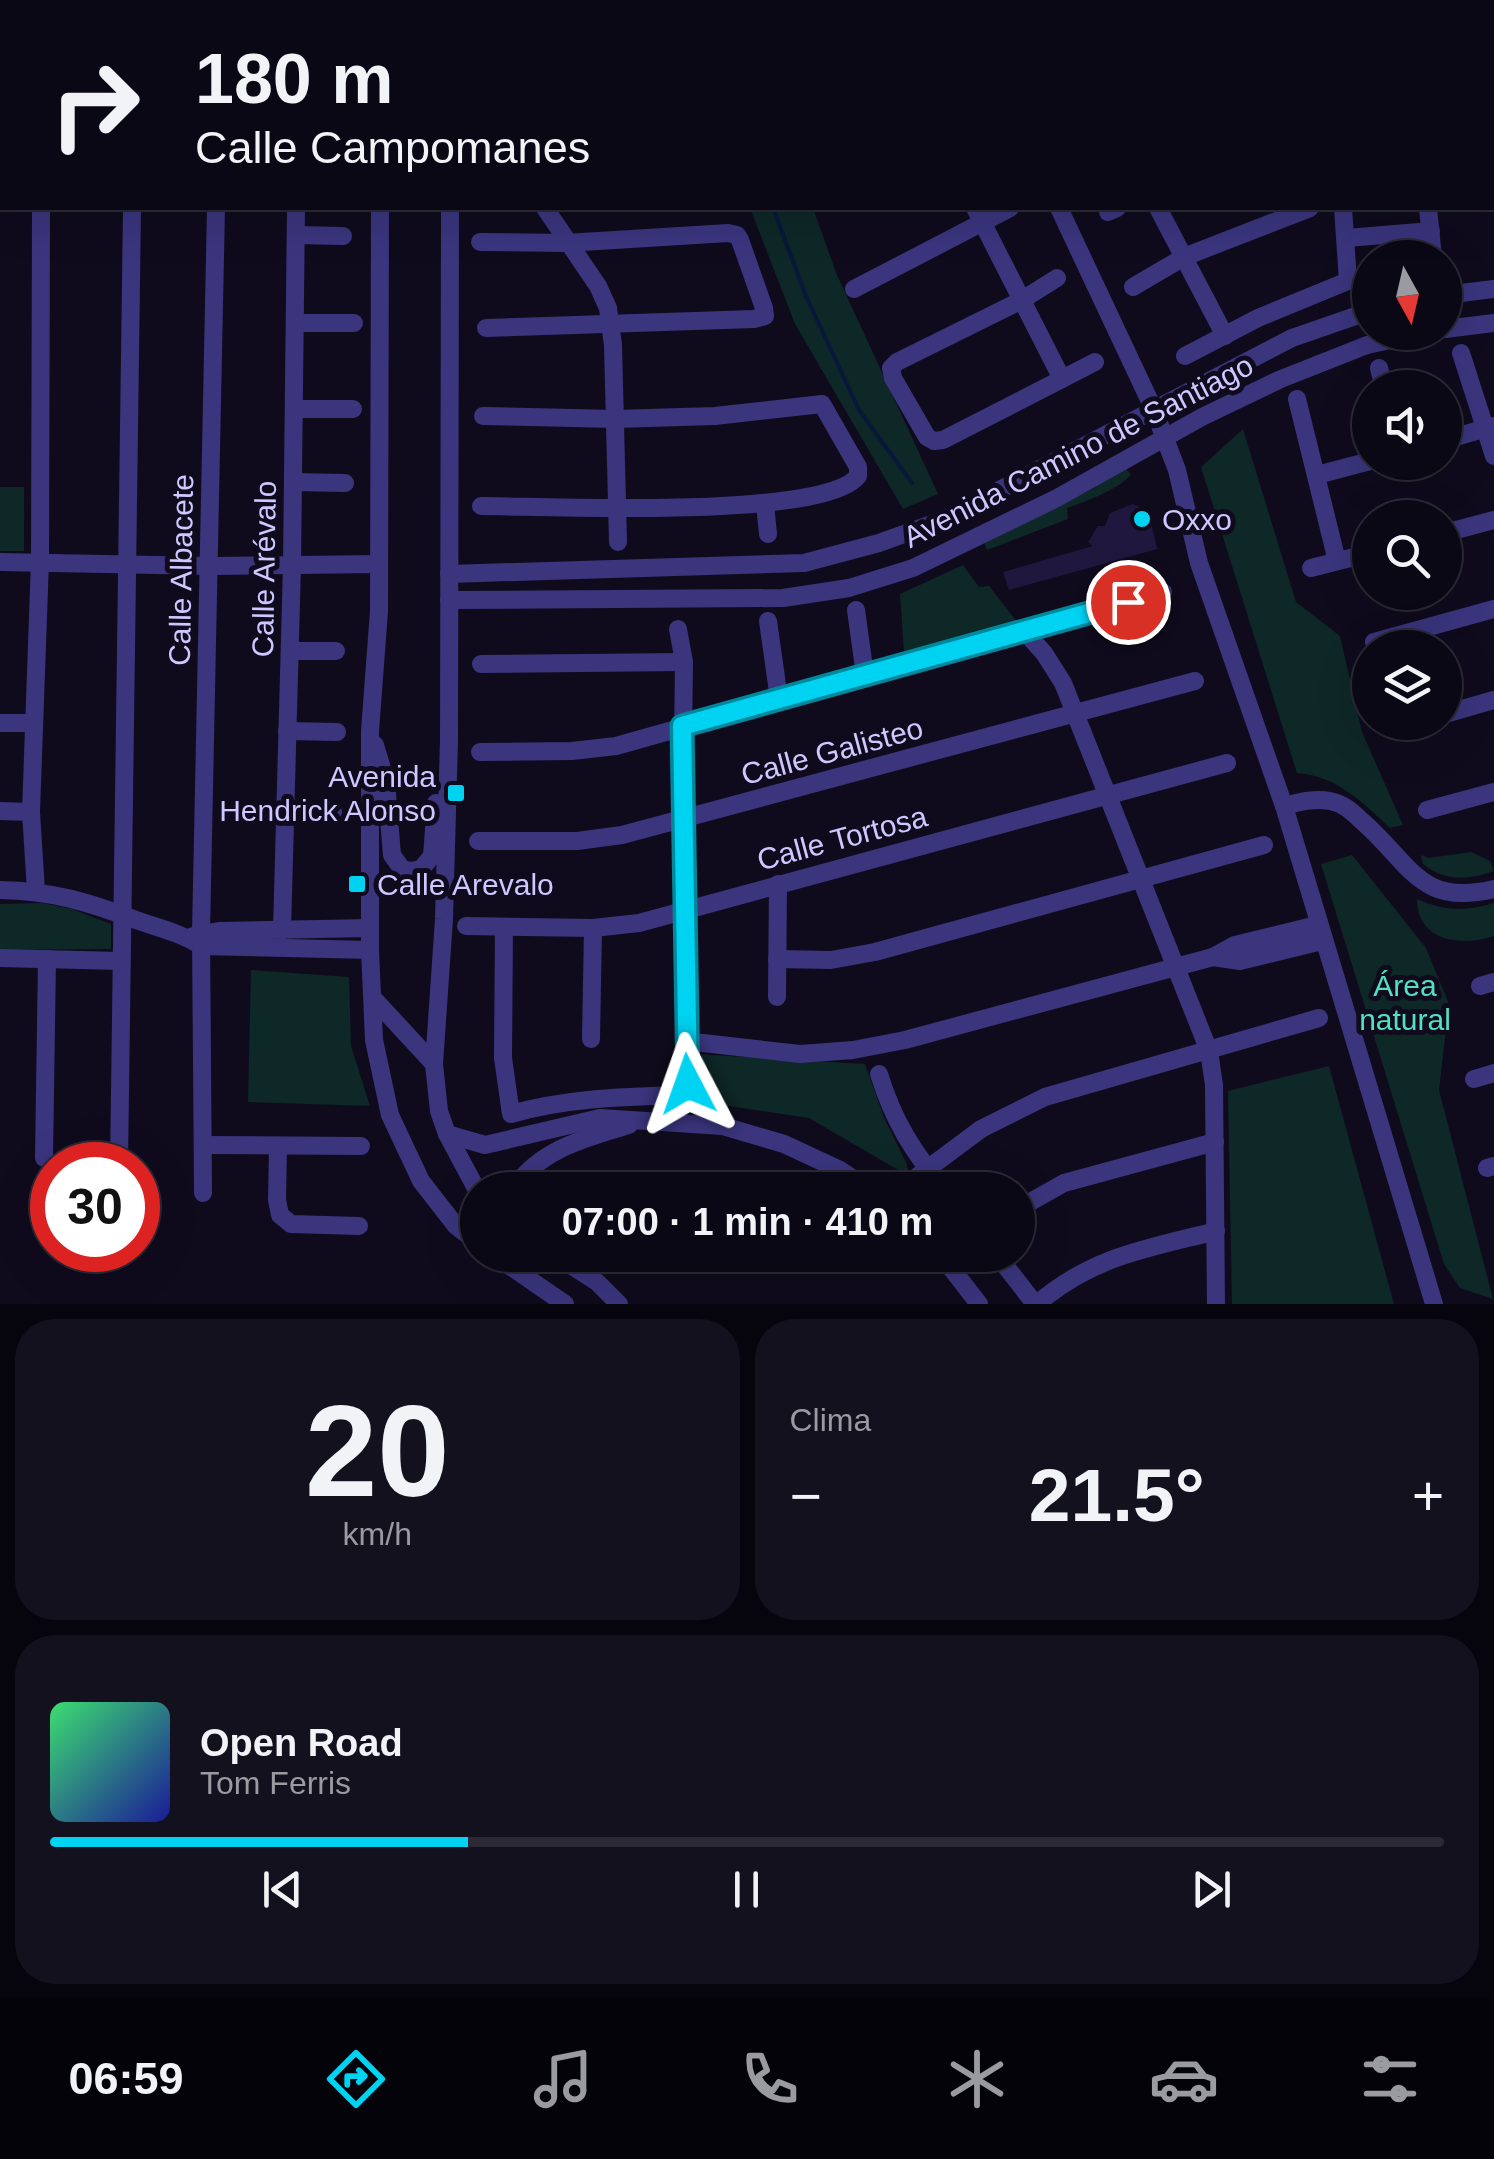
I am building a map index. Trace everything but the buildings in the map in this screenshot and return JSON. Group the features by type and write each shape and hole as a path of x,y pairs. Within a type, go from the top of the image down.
{"street":[{"path":"36,891 31,812 40,561 41,210"},
{"path":"119,1142 132,210"},
{"name":"Calle Albacete","path":"203,1193 197,939 216,210"},
{"name":"Calle Arévalo","path":"282,931 294,482 296,210"},
{"path":"380,210 379,564 370,731 374,1040 390,1115 422,1181 460,1229"},
{"path":"450,210 449,740 444,919 434,1064 439,1111 467,1172"},
{"path":"546,210 598,286 611,324 618,542"},
{"path":"1060,210 1166,438 1204,577 1284,806 1434,1304"},
{"path":"1159,210 1225,336"},
{"path":"1133,287 1258,216 1297,210"},
{"path":"1186,356 1348,281 1343,210"},
{"path":"1428,210 1432,240"},
{"path":"854,289 978,215 1062,379"},
{"path":"1347,238 1431,231"},
{"path":"296,235 344,236"},
{"path":"480,242 566,243 737,235 765,316 486,328"},
{"path":"1056,278 1022,300 898,362 892,368 893,378 927,437 934,441 943,440 1095,362"},
{"path":"1462,293 1494,289"},
{"name":"Avenida Camino de Santiago","path":"449,574 804,564 940,521 1292,338 1352,317"},
{"path":"295,323 354,322"},
{"path":"1462,327 1494,322"},
{"name":"Avenida Camino de Santiago","path":"449,600 784,598 849,588 913,568 1058,498 1281,378 1356,350"},
{"path":"1461,352 1489,427 1494,456"},
{"path":"1297,399 1337,562"},
{"path":"481,506 690,508 766,504 842,488 858,476 858,467 822,404 715,416 483,416"},
{"path":"294,409 353,409"},
{"path":"1462,435 1489,427"},
{"path":"1317,475 1352,465"},
{"path":"294,482 345,483"},
{"path":"766,504 768,534"},
{"path":"1462,528 1494,520"},
{"path":"1310,568 1352,558"},
{"path":"0,562 379,564"},
{"path":"480,752 591,750 632,742 1163,592"},
{"path":"1418,630 1494,609"},
{"path":"856,610 866,675"},
{"path":"768,621 779,699"},
{"path":"504,927 504,1058 510,1114 592,1097 681,1095 688,1084 682,820 684,662 678,628"},
{"path":"1024,631 1055,669 1075,713 1208,1050 1214,1085 1216,1304"},
{"path":"290,651 336,650"},
{"path":"481,664 684,662"},
{"name":"Calle Galisteo","path":"478,841 603,839 1195,680"},
{"path":"1462,709 1494,700"},
{"path":"0,723 32,724"},
{"path":"287,731 336,732"},
{"path":"370,731 386,782 392,854 395,863 411,871 421,868 432,856 438,788 449,740"},
{"name":"Calle Tortosa","path":"466,926 593,928 639,923 1227,763"},
{"path":"1427,810 1494,792"},
{"path":"1284,806 1314,800 1346,807 1416,877 1442,892 1464,895 1494,889"},
{"path":"0,811 31,812"},
{"path":"284,812 333,812"},
{"path":"777,960 831,960 875,952 1264,844"},
{"path":"1442,892 1494,879"},
{"path":"777,997 778,884"},
{"path":"0,890 36,891 103,906 197,939 370,950"},
{"path":"197,939 370,928"},
{"path":"591,1039 593,928"},
{"path":"685,1042 800,1054 853,1050 905,1040 1176,964 1213,957 1240,961 1320,933"},
{"path":"0,958 121,961"},
{"path":"44,1142 47,959"},
{"path":"373,998 434,1064"},
{"path":"879,1074 895,1121 922,1172 981,1129 1045,1096 1319,1018"},
{"path":"1474,1079 1494,1073"},
{"path":"447,1134 485,1145 600,1118 679,1121 722,1126 784,1144 843,1172"},
{"path":"531,1172 549,1155 595,1133 639,1122"},
{"path":"1035,1200 1064,1184 1215,1142"},
{"path":"202,1145 361,1146"},
{"path":"278,1147 280,1215 291,1224 359,1226"},
{"path":"1011,1272 1036,1304 1084,1269 1118,1256 1216,1231"},
{"path":"518,1272 564,1304"},
{"path":"581,1272 619,1304"},
{"path":"954,1272 979,1304"}],"green space":[{"path":"751,210 814,210 837,275 938,494 903,509 795,324"},
{"path":"1243,429 1296,602 1340,636 1352,688 1352,740 1366,740 1403,825 1390,828 1337,785 1297,773 1201,467"},
{"path":"1126,469 1131,474 1120,484 1067,508 1068,519 987,550 983,540"},
{"path":"0,487 24,487 24,551 0,551"},
{"path":"963,565 979,587 989,586 1017,622 904,653 900,594"},
{"path":"1471,852 1490,861 1494,871 1448,876 1423,864 1421,855 1429,858"},
{"name":"Área natural","path":"1352,855 1426,948 1449,1004 1439,1090 1493,1299 1460,1288 1444,1264 1321,864"},
{"path":"1417,899 1455,909 1494,903 1494,936 1468,941 1433,933 1419,913"},
{"path":"42,903 111,924 111,949 0,950 0,904"},
{"path":"251,970 349,977 351,1046 370,1106 248,1102"},
{"path":"697,1054 865,1064 909,1172 901,1172 809,1118 695,1101"},
{"path":"1329,1066 1394,1304 1232,1304 1228,1091"}],"waterway":[{"path":"774,210 806,296 859,410 912,483"}],"place":[{"name":"Oxxo","path":"1142,519"},
{"name":"Avenida Hendrick Alonso","path":"456,793"},
{"name":"Calle Arevalo","path":"357,884"}],"route":[{"path":"688,1084 682,726 1128,602"}]}
